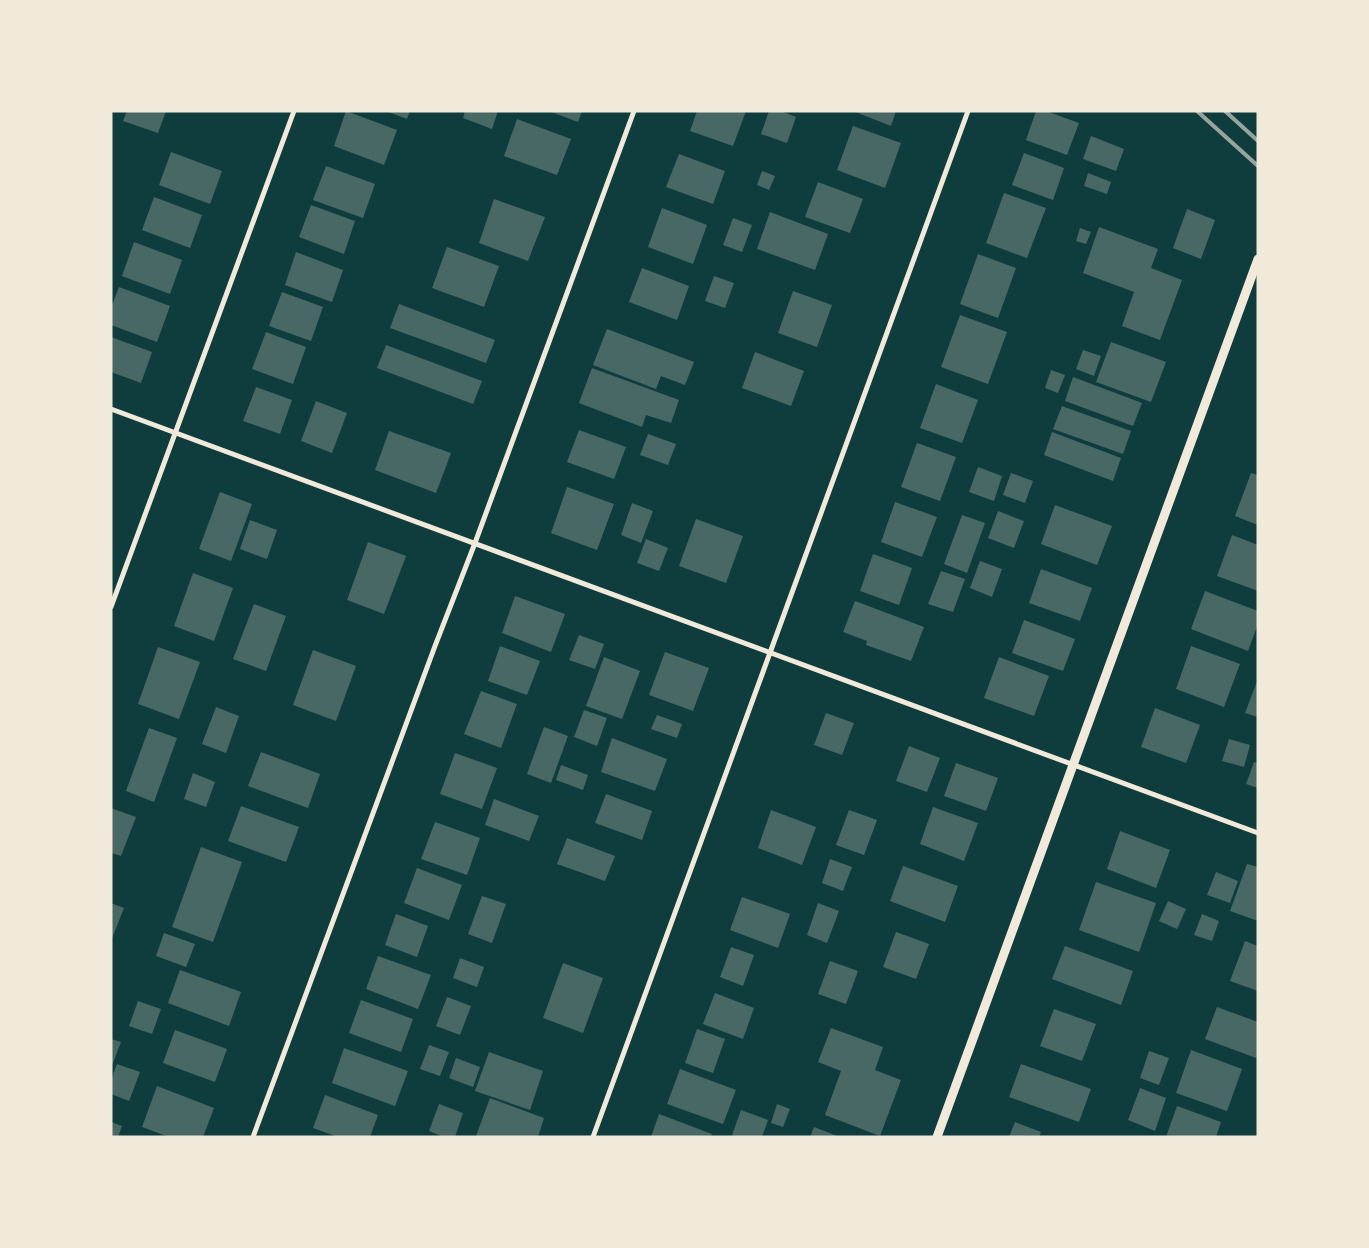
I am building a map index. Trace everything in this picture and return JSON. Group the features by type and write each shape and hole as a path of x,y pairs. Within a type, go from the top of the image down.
{"street":[{"path":"111,607 294,111"},
{"path":"253,1137 634,111"},
{"path":"593,1137 968,111"},
{"path":"937,1137 1258,259"},
{"path":"111,409 1258,832"}],"building":[{"path":"127,111 166,111 158,133 123,121"},
{"path":"346,111 397,130 384,165 334,146"},
{"path":"386,111 410,111 407,119"},
{"path":"465,111 498,111 492,129 463,118"},
{"path":"549,111 582,111 578,122"},
{"path":"697,111 746,111 733,146 690,131"},
{"path":"769,111 781,111 796,117 787,143 761,134"},
{"path":"853,111 896,111 891,126"},
{"path":"1036,111 1046,111 1079,123 1067,155 1026,140"},
{"path":"517,119 571,139 557,175 504,156"},
{"path":"853,126 901,143 885,188 837,170"},
{"path":"1091,136 1124,149 1116,171 1083,159"},
{"path":"171,152 222,171 210,204 159,185"},
{"path":"1024,153 1064,168 1053,200 1012,185"},
{"path":"679,154 725,171 713,204 666,187"},
{"path":"326,166 375,184 363,218 313,200"},
{"path":"762,171 775,176 769,190 757,185"},
{"path":"1088,173 1111,182 1107,194 1084,186"},
{"path":"818,182 863,199 850,233 805,217"},
{"path":"1004,193 1046,208 1027,258 986,243"},
{"path":"154,197 202,215 190,248 142,230"},
{"path":"494,199 545,217 528,261 479,243"},
{"path":"311,205 355,221 344,254 299,237"},
{"path":"662,208 707,225 693,264 648,247"},
{"path":"1187,209 1215,220 1201,259 1173,248"},
{"path":"770,212 828,234 815,270 757,249"},
{"path":"733,218 752,225 742,252 723,245"},
{"path":"1099,227 1158,249 1151,268 1182,280 1160,340 1122,326 1134,292 1083,273"},
{"path":"1080,228 1091,232 1086,244 1076,241"},
{"path":"134,242 182,260 170,294 122,276"},
{"path":"447,247 499,266 484,307 432,288"},
{"path":"296,252 343,270 332,302 285,285"},
{"path":"978,254 1016,268 998,318 960,304"},
{"path":"642,268 689,286 677,320 629,302"},
{"path":"714,276 734,283 725,308 705,301"},
{"path":"119,287 170,306 157,342 111,325 111,308"},
{"path":"793,291 832,305 817,347 778,333"},
{"path":"282,292 323,307 311,341 269,326"},
{"path":"399,304 495,340 486,363 390,328"},
{"path":"960,315 1007,332 988,384 941,367"},
{"path":"607,329 694,362 685,385 661,376 656,389 593,365"},
{"path":"266,332 306,347 293,384 252,369"},
{"path":"111,337 152,352 141,383 111,372"},
{"path":"1111,342 1166,362 1151,402 1096,382"},
{"path":"386,345 482,381 473,404 377,368"},
{"path":"1083,350 1101,356 1094,376 1076,369"},
{"path":"755,352 804,371 791,406 742,388"},
{"path":"592,368 679,400 671,423 646,415 642,427 579,403"},
{"path":"1051,370 1065,375 1058,393 1045,388"},
{"path":"1073,377 1142,403 1133,426 1065,401"},
{"path":"936,384 978,400 962,443 920,428"},
{"path":"256,387 292,400 280,434 243,421"},
{"path":"316,401 347,413 332,453 301,441"},
{"path":"1062,406 1131,431 1123,454 1053,429"},
{"path":"579,430 626,447 614,479 567,462"},
{"path":"389,431 451,453 436,493 375,470"},
{"path":"1052,432 1121,458 1113,481 1044,455"},
{"path":"648,434 676,444 668,465 640,455"},
{"path":"917,443 956,457 940,501 901,487"},
{"path":"978,467 1002,476 994,501 969,492"},
{"path":"1011,473 1033,481 1025,503 1003,495"},
{"path":"1251,473 1258,475 1258,525 1235,516"},
{"path":"567,487 614,504 597,550 551,533"},
{"path":"220,492 252,504 231,561 199,549"},
{"path":"895,502 937,517 922,557 881,542"},
{"path":"632,503 653,511 641,543 621,535"},
{"path":"1055,505 1112,526 1097,565 1041,544"},
{"path":"998,511 1024,521 1014,548 988,538"},
{"path":"962,515 985,523 967,573 944,564"},
{"path":"696,519 743,536 726,583 679,566"},
{"path":"250,520 277,530 267,559 240,549"},
{"path":"1232,535 1258,545 1258,591 1217,576"},
{"path":"646,539 668,548 659,571 637,563"},
{"path":"368,542 406,556 384,614 347,600"},
{"path":"873,554 912,568 899,605 860,591"},
{"path":"980,561 1002,569 992,597 970,588"},
{"path":"1041,569 1092,588 1080,621 1029,603"},
{"path":"941,571 965,579 953,612 928,604"},
{"path":"193,573 233,588 214,641 174,626"},
{"path":"1205,591 1258,611 1258,624 1248,651 1191,629"},
{"path":"515,596 565,614 551,652 502,633"},
{"path":"855,601 924,627 911,661 866,645 867,641 843,632"},
{"path":"254,604 286,616 266,671 233,659"},
{"path":"1024,620 1075,639 1063,671 1012,653"},
{"path":"579,635 604,644 595,669 569,660"},
{"path":"500,646 540,661 527,695 488,681"},
{"path":"1191,646 1240,664 1224,707 1176,689"},
{"path":"158,647 200,662 179,719 138,704"},
{"path":"313,650 356,666 336,721 293,705"},
{"path":"665,652 709,668 693,711 649,695"},
{"path":"604,657 640,671 622,719 586,706"},
{"path":"999,657 1049,676 1034,716 984,698"},
{"path":"1258,679 1258,717 1245,713"},
{"path":"481,691 517,704 501,748 464,734"},
{"path":"216,707 239,716 226,753 202,744"},
{"path":"1155,708 1200,725 1186,763 1141,747"},
{"path":"584,710 607,718 597,746 574,737"},
{"path":"826,713 854,723 842,755 814,745"},
{"path":"657,715 682,724 677,738 651,729"},
{"path":"544,727 568,736 551,783 527,774"},
{"path":"149,728 177,738 154,802 126,791"},
{"path":"612,738 667,759 655,791 601,772"},
{"path":"1229,739 1250,745 1244,767 1222,761"},
{"path":"909,746 940,758 927,792 896,781"},
{"path":"261,752 320,774 308,808 248,786"},
{"path":"455,753 497,768 482,809 440,794"},
{"path":"1254,762 1258,763 1258,788 1246,784"},
{"path":"956,763 998,778 986,811 944,796"},
{"path":"561,765 588,775 583,790 556,780"},
{"path":"193,773 215,782 206,807 184,799"},
{"path":"606,794 652,811 642,840 595,823"},
{"path":"494,799 539,816 529,841 485,825"},
{"path":"241,806 299,827 286,862 228,841"},
{"path":"933,807 978,823 964,861 920,844"},
{"path":"111,808 136,817 121,856 111,853"},
{"path":"771,810 816,827 802,865 758,848"},
{"path":"849,810 877,820 864,855 836,845"},
{"path":"435,822 480,838 467,875 421,859"},
{"path":"1120,831 1170,850 1156,888 1107,869"},
{"path":"567,838 615,856 605,881 557,864"},
{"path":"201,847 242,862 213,942 172,927"},
{"path":"830,859 852,867 843,891 822,883"},
{"path":"1247,864 1258,867 1258,921 1230,911"},
{"path":"903,866 958,886 945,922 890,901"},
{"path":"417,868 462,885 449,920 404,903"},
{"path":"1216,872 1238,881 1230,903 1207,895"},
{"path":"1096,882 1156,903 1139,952 1079,930"},
{"path":"482,896 506,904 492,943 468,934"},
{"path":"742,897 790,914 778,948 730,930"},
{"path":"1168,901 1186,909 1177,929 1159,921"},
{"path":"111,903 124,908 111,941"},
{"path":"818,903 839,911 827,943 807,935"},
{"path":"396,914 428,926 417,957 385,945"},
{"path":"1202,914 1219,921 1212,941 1194,935"},
{"path":"896,932 929,944 916,979 883,967"},
{"path":"164,933 195,944 186,967 156,956"},
{"path":"1245,941 1258,946 1258,991 1230,981"},
{"path":"1065,946 1133,971 1121,1005 1052,979"},
{"path":"731,947 754,955 743,986 720,977"},
{"path":"378,956 431,975 418,1009 366,989"},
{"path":"460,958 484,967 477,987 453,978"},
{"path":"830,961 858,971 846,1004 818,994"},
{"path":"563,963 603,978 583,1033 543,1018"},
{"path":"180,970 241,992 229,1026 168,1003"},
{"path":"715,993 754,1008 743,1039 703,1024"},
{"path":"447,997 471,1006 460,1035 436,1026"},
{"path":"361,1000 413,1019 401,1052 349,1033"},
{"path":"138,1001 161,1009 152,1034 129,1026"},
{"path":"1217,1007 1258,1022 1258,1054 1256,1058 1205,1039"},
{"path":"1054,1009 1096,1024 1082,1061 1040,1046"},
{"path":"831,1028 883,1047 875,1070 901,1080 880,1136 825,1115 841,1071 818,1062"},
{"path":"697,1029 725,1039 713,1073 685,1063"},
{"path":"175,1030 227,1049 215,1082 163,1063"},
{"path":"111,1039 121,1042 111,1068"},
{"path":"429,1045 449,1052 440,1076 420,1069"},
{"path":"344,1048 408,1071 395,1106 332,1083"},
{"path":"1191,1050 1242,1069 1227,1111 1176,1093"},
{"path":"1149,1051 1169,1058 1159,1085 1140,1078"},
{"path":"489,1052 543,1071 530,1110 475,1091"},
{"path":"456,1058 480,1067 473,1087 449,1078"},
{"path":"117,1064 140,1072 129,1101 111,1094 111,1080"},
{"path":"1021,1064 1091,1089 1079,1122 1009,1097"},
{"path":"680,1069 736,1090 723,1124 667,1104"},
{"path":"157,1086 214,1108 203,1137 169,1137 142,1127"},
{"path":"1140,1088 1166,1098 1155,1131 1128,1120"},
{"path":"325,1095 378,1115 370,1137 338,1137 313,1128"},
{"path":"490,1098 544,1118 538,1137 476,1136"},
{"path":"439,1104 463,1113 455,1137 444,1137 429,1131"},
{"path":"777,1104 790,1109 783,1127 771,1123"},
{"path":"1177,1106 1221,1122 1216,1137 1166,1137"},
{"path":"741,1110 768,1120 762,1137 736,1137 732,1135"},
{"path":"659,1114 712,1134 711,1137 651,1137"},
{"path":"111,1122 122,1126 118,1137 111,1137"},
{"path":"1015,1122 1041,1132 1039,1137 1009,1137"},
{"path":"814,1127 840,1137 810,1137"}],"railway":[{"path":"1197,111 1258,166"},
{"path":"1225,111 1258,141"}]}
